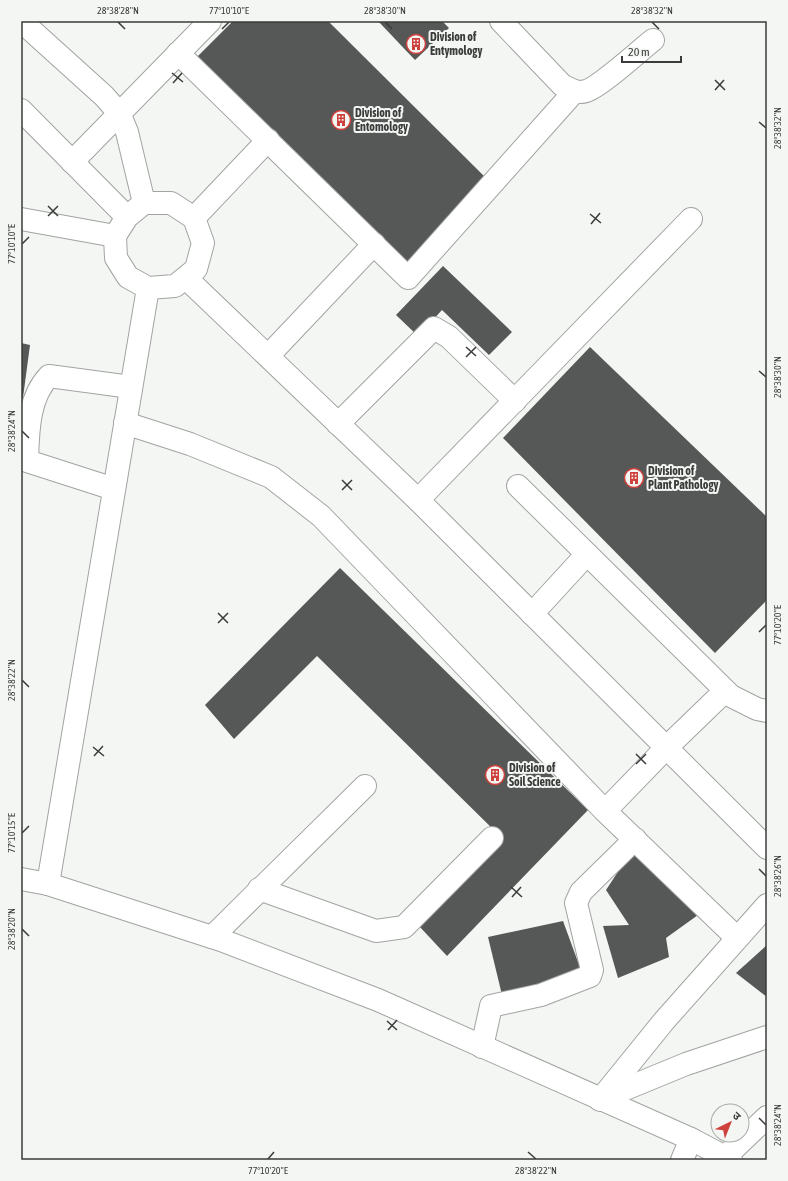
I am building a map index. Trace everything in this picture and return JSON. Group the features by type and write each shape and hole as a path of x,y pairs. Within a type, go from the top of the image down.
{"street":[{"path":"21,21 104,96 119,113 127,132 144,203"},
{"path":"72,162 210,21"},
{"path":"501,21 562,85 574,92 586,91 599,84 653,40"},
{"path":"178,53 408,278 574,92"},
{"path":"21,110 127,217"},
{"path":"194,218 268,140"},
{"path":"144,203 171,203 194,218 203,243 196,269 175,286 148,288 128,277 116,258 115,236 127,217 144,203"},
{"path":"21,219 115,236"},
{"path":"418,500 691,219"},
{"path":"268,356 374,244"},
{"path":"186,278 418,500 767,848"},
{"path":"48,884 148,288"},
{"path":"338,424 434,328 448,337 515,401"},
{"path":"114,489 26,461 29,416 42,383 49,376 131,387"},
{"path":"125,423 190,444 272,477 321,516 605,811 738,938"},
{"path":"518,486 725,691 757,709 767,710"},
{"path":"532,614 587,554"},
{"path":"605,811 666,748 725,691"},
{"path":"212,937 364,786"},
{"path":"260,890 376,931 404,927 492,838"},
{"path":"482,1047 492,1006 541,995 590,976 592,970 576,903 581,892 634,839"},
{"path":"21,878 48,884 212,937 378,1000 600,1100 691,1139 728,1159 767,1117"},
{"path":"600,1100 664,1021 767,905"},
{"path":"600,1100 686,1064 767,1037"},
{"path":"682,1160 691,1139"}],"building":[{"name":"Division of Entomology","path":"233,21 328,21 489,181 403,269 194,60"},
{"name":"Division of Entymology","path":"378,21 442,21 449,28 415,60"},
{"path":"443,266 512,332 489,355 442,310 418,336 396,315"},
{"path":"21,343 30,345 22,405 21,405"},
{"name":"Division of Plant Pathology","path":"590,347 767,517 767,600 715,653 503,438"},
{"name":"Division of Soil Science","path":"340,568 588,810 447,956 419,926 500,836 317,656 234,739 205,705"},
{"path":"635,846 698,915 666,938 669,957 618,978 603,926 629,925 606,890"},
{"path":"563,921 582,973 502,995 488,937"},
{"path":"767,945 767,997 736,973"}],"place":[{"name":"Division of Entymology","path":"416,44"},
{"name":"Division of Entomology","path":"341,120"},
{"name":"Division of Plant Pathology","path":"634,478"},
{"name":"Division of Soil Science","path":"495,775"}]}
